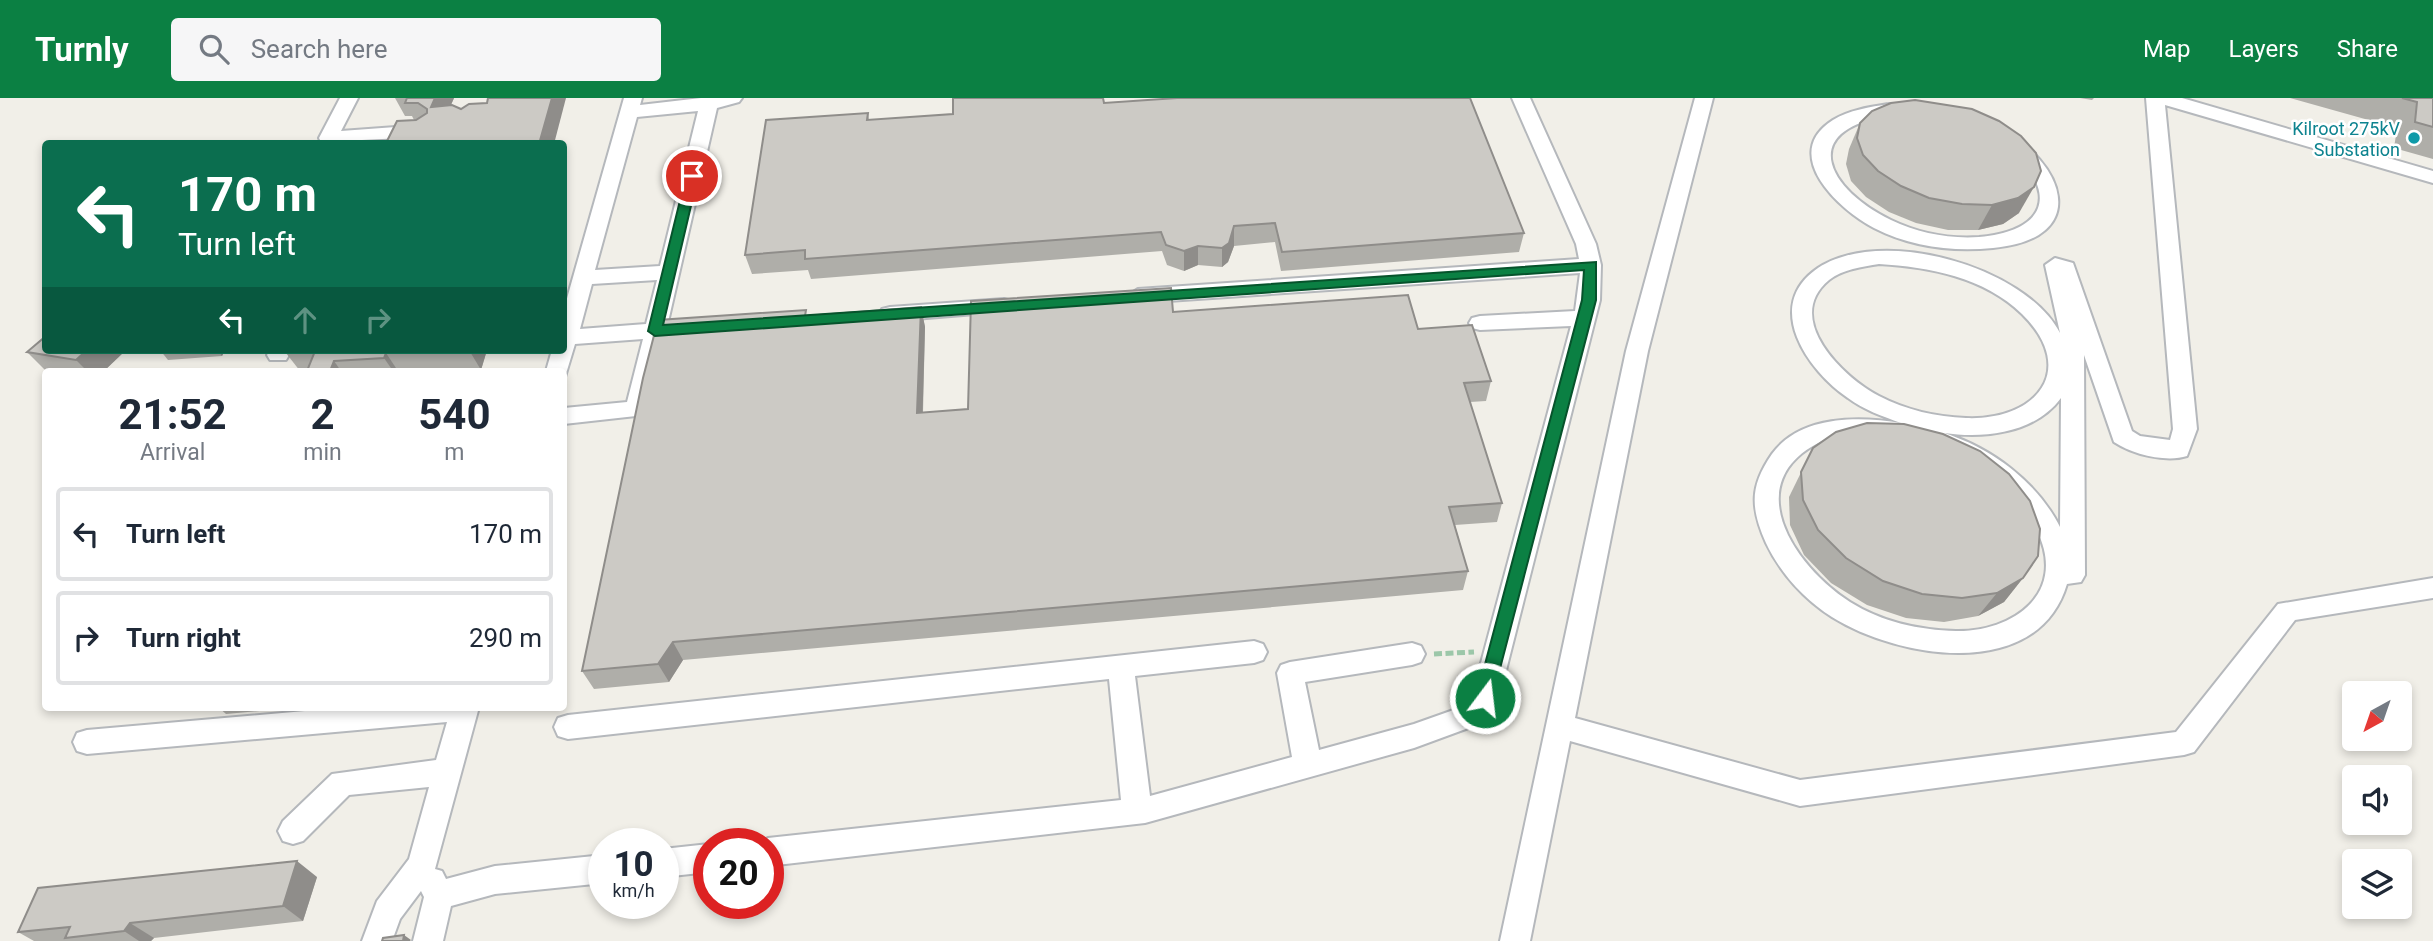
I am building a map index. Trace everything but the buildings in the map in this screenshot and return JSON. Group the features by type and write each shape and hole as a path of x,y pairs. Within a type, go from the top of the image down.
{"street":[{"path":"349,98 328,138 427,131"},
{"path":"710,327 567,337 577,274 631,105 733,98"},
{"path":"784,850 1086,819 1137,811 1414,736 1472,715 1485,698 1584,318 1591,265 1586,244 1521,98"},
{"path":"1515,941 1637,351 1704,98"},
{"path":"2058,573 2072,575 2067,374 2073,344 2054,265 2066,268 2122,436 2134,444 2179,450 2185,429 2155,98"},
{"path":"2161,98 2433,177"},
{"path":"567,416 637,410 710,101"},
{"path":"1889,110 1926,112 1976,125 2000,136 2029,156 2047,179 2052,202 2043,222 2023,236 2013,239 1993,244 1957,244 1919,237 1882,224 1853,206 1831,185 1821,164 1822,144 1834,128 1858,116 1889,110"},
{"path":"1957,244 1963,270"},
{"path":"2067,374 2052,399 2029,417 1995,426 1905,423 1853,426 1813,435 1783,454 1768,480 1765,511 1777,546 1802,579 1840,609 1886,631 1935,643 1982,642 2021,630 2047,607 2058,573 2052,536 2028,499 1992,467 1948,442 1905,423 1836,378 1813,351 1802,325 1803,300 1817,279 1843,264 1879,257 1920,259 1963,270 2003,289 2035,314 2056,344 2067,374"},
{"path":"1115,298 1591,265"},
{"path":"577,274 668,272"},
{"path":"864,316 1031,303"},
{"path":"1480,323 1584,318"},
{"path":"1559,726 1800,793 2184,743 2287,611 2433,588"},
{"path":"568,727 1254,652"},
{"path":"1308,765 1290,673 1412,654"},
{"path":"1121,667 1137,811"},
{"path":"86,742 432,711"},
{"path":"377,941 388,911 422,865 464,711"},
{"path":"293,831 342,783 447,772"},
{"path":"422,865 439,895 428,941"},
{"path":"439,895 495,880 588,871"}],"path":[{"path":"1412,654 1497,652"}],"place":[{"name":"Kilroot 275kV Substation","path":"2414,138"}],"route":[{"path":"692,176 655,331 1591,265 1589,300 1485,698"}]}
